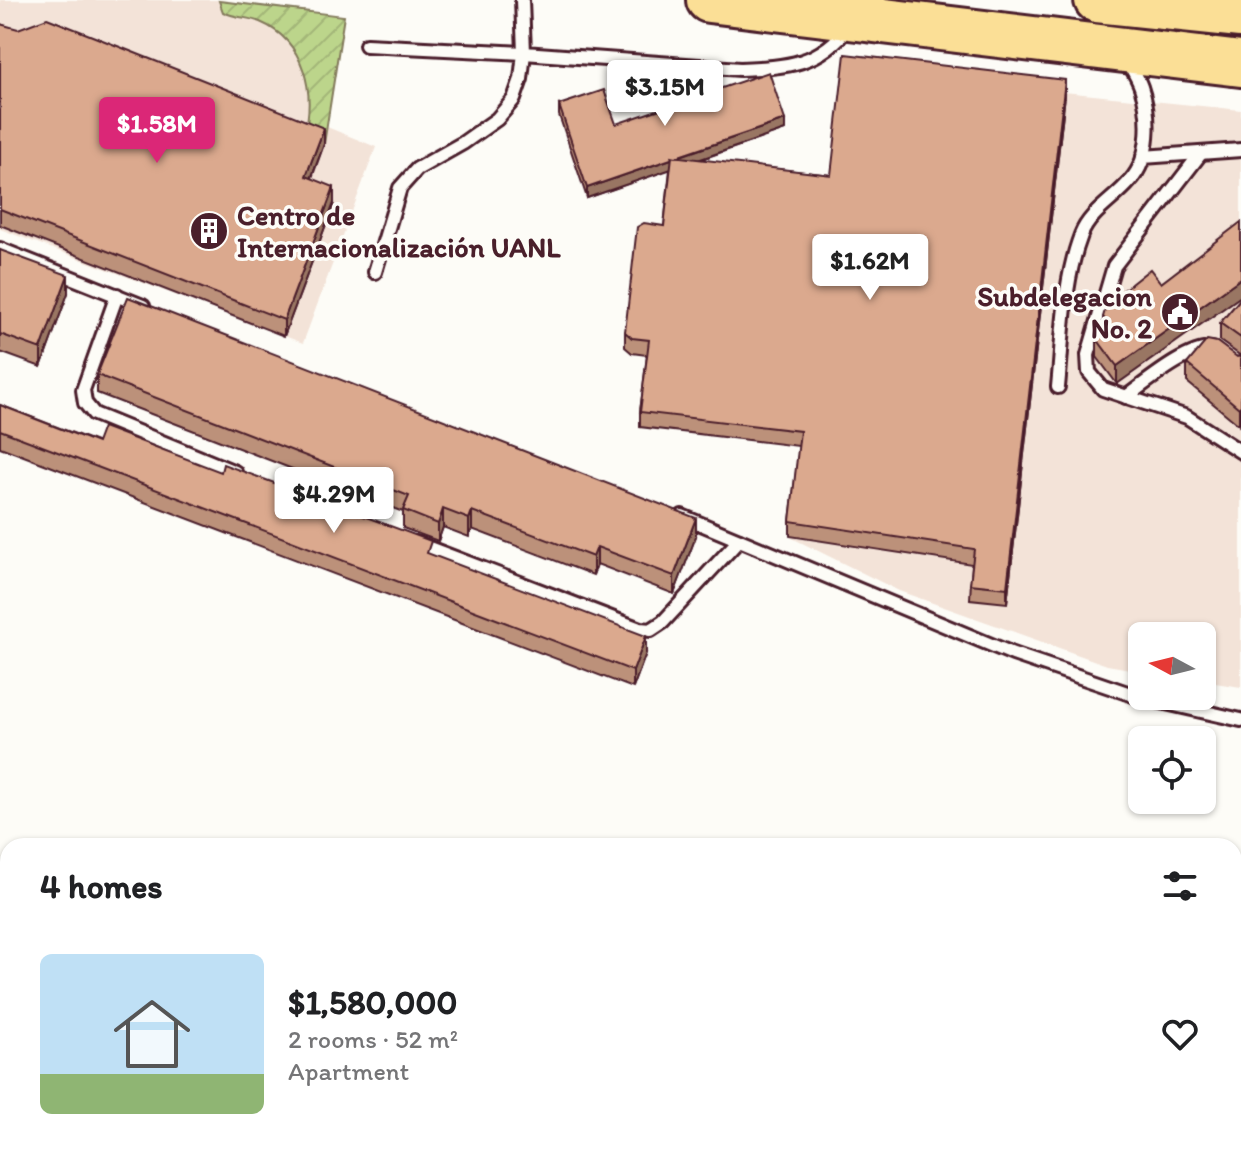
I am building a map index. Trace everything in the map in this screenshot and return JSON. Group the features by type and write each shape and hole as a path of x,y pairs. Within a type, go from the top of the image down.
{"highway":[{"path":"709,0 1241,64"},
{"path":"1097,0 1241,15"}],"lane":[{"path":"375,272 400,188 417,169 497,119 514,99 521,79 524,53 522,0"},
{"path":"366,45 740,69 773,68 814,57 835,45 855,18"},
{"path":"1058,387 1068,295 1082,231 1096,213 1131,181 1143,157 1148,123 1145,105 1141,87 1122,50"},
{"path":"1143,157 1241,150"},
{"path":"1201,153 1114,266 1088,355 1089,372 1103,389 1187,417 1241,452"},
{"path":"0,249 158,312"},
{"path":"117,295 83,390 85,403 94,414 254,480"},
{"path":"1126,397 1202,348 1216,349 1228,358"},
{"path":"672,511 1013,654 1139,697 1241,720"},
{"path":"402,538 640,629 651,630 663,622 739,540"}],"shaded area":[{"path":"0,0 218,0 344,16 327,127 376,147 303,343 0,229"},
{"path":"845,70 1241,110 1241,687 1216,683 1216,622 1128,622 1128,669 1107,665 899,591 790,537"}],"green space":[{"path":"219,1 344,16 324,144 304,136 309,103 307,86 297,55 288,42 260,22 223,12"}],"building":[{"path":"47,18 324,128 306,176 334,187 284,320 0,209 0,24 18,29"},
{"path":"845,54 1065,80 1007,588 970,584 974,549 790,521 800,431 640,412 649,340 632,338 625,332 637,227 644,223 664,226 672,156 831,175"},
{"path":"769,72 785,120 672,156 671,159 587,188 559,105 604,90 616,124"},
{"name":"Subdelegacion No. 2","path":"1241,222 1241,278 1117,366 1097,339 1099,330 1108,323 1103,317 1107,303 1150,269 1161,283"},
{"path":"0,250 68,275 41,349 0,334"},
{"path":"128,297 696,518 674,576 597,547 593,557 472,511 469,519 443,509 438,524 403,510 409,496 97,375"},
{"path":"1241,298 1241,338 1220,323"},
{"path":"1207,340 1217,342 1237,357 1241,356 1239,408 1187,364"},
{"path":"0,405 97,443 103,427 221,472 223,464 431,541 427,553 646,636 633,671 0,430"}],"place":[{"name":"Centro de Internacionalización UANL","path":"209,231"},
{"name":"Subdelegacion No. 2","path":"1180,312"}]}
